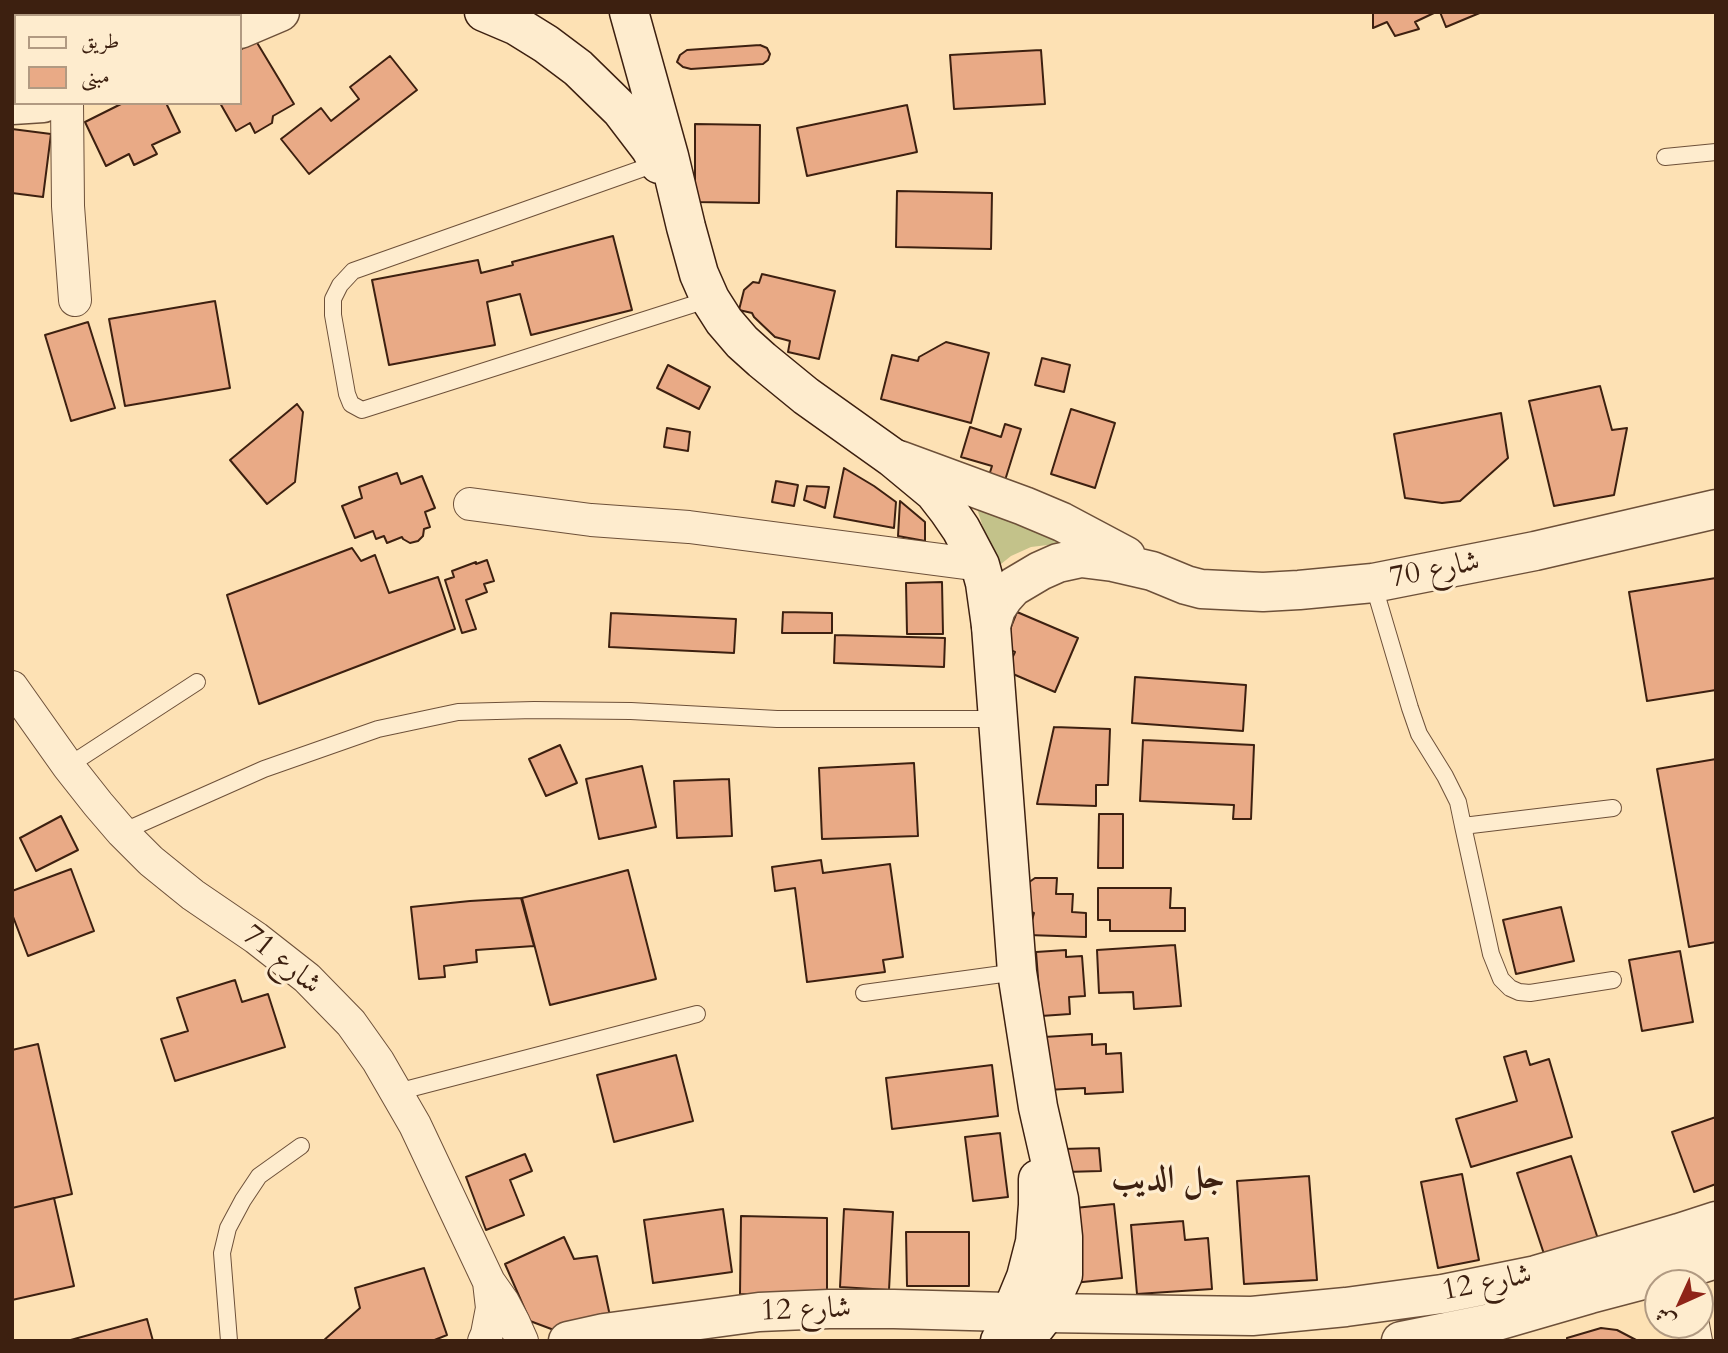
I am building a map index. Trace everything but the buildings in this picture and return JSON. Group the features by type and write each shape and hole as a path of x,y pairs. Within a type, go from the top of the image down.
{"street":[{"path":"242,28 281,12"},
{"path":"484,12 517,26 554,49 578,68 621,110 650,148 686,227"},
{"path":"629,12 699,274 709,299 742,342 762,360 806,396 922,481 944,504 961,529 985,583 991,626 1017,972 1038,1107 1038,1205 1034,1242 1014,1329"},
{"path":"67,105 68,206 75,300"},
{"path":"893,458 1062,522 1107,544 1152,571"},
{"path":"470,503 591,520 689,527 979,565"},
{"name":"شارع 70","path":"1152,571 1186,585 1220,591 1299,590 1373,583 1535,551 1716,509"},
{"path":"991,626 996,609 1013,587 1058,563 1081,558 1093,559 1152,571"},
{"name":"شارع 71","path":"12,687 98,804 151,861 307,978 351,1023 378,1061 415,1125 489,1282 522,1341"},
{"name":"شارع 12","path":"568,1341 759,1312 829,1309 1014,1329 1252,1316 1346,1307 1442,1294 1536,1275 1692,1261 1716,1221"},
{"path":"1401,1341 1490,1332 1590,1294 1692,1261"},
{"name":"شارع 71","path":"484,1341 488,1334 492,1308 489,1282"}],"lane":[{"path":"1665,157 1716,152"},
{"path":"658,163 353,271 340,285 333,299 333,315 346,394 351,404 362,410 709,299"},
{"path":"1373,583 1410,708 1423,741 1458,802 1491,954 1501,979 1510,988 1530,993 1613,979"},
{"path":"68,766 197,682"},
{"path":"122,832 264,769 378,729 458,712 631,711 777,719 998,719"},
{"path":"1463,826 1613,808"},
{"path":"864,993 1017,972"},
{"path":"397,1092 696,1014"},
{"path":"229,1341 222,1253 228,1228 259,1176 301,1146"}],"shaded area":[{"path":"972,493 1064,543 1031,547 1011,556 996,568"}],"district":[{"name":"جل الديب","path":"1168,1180"}]}
